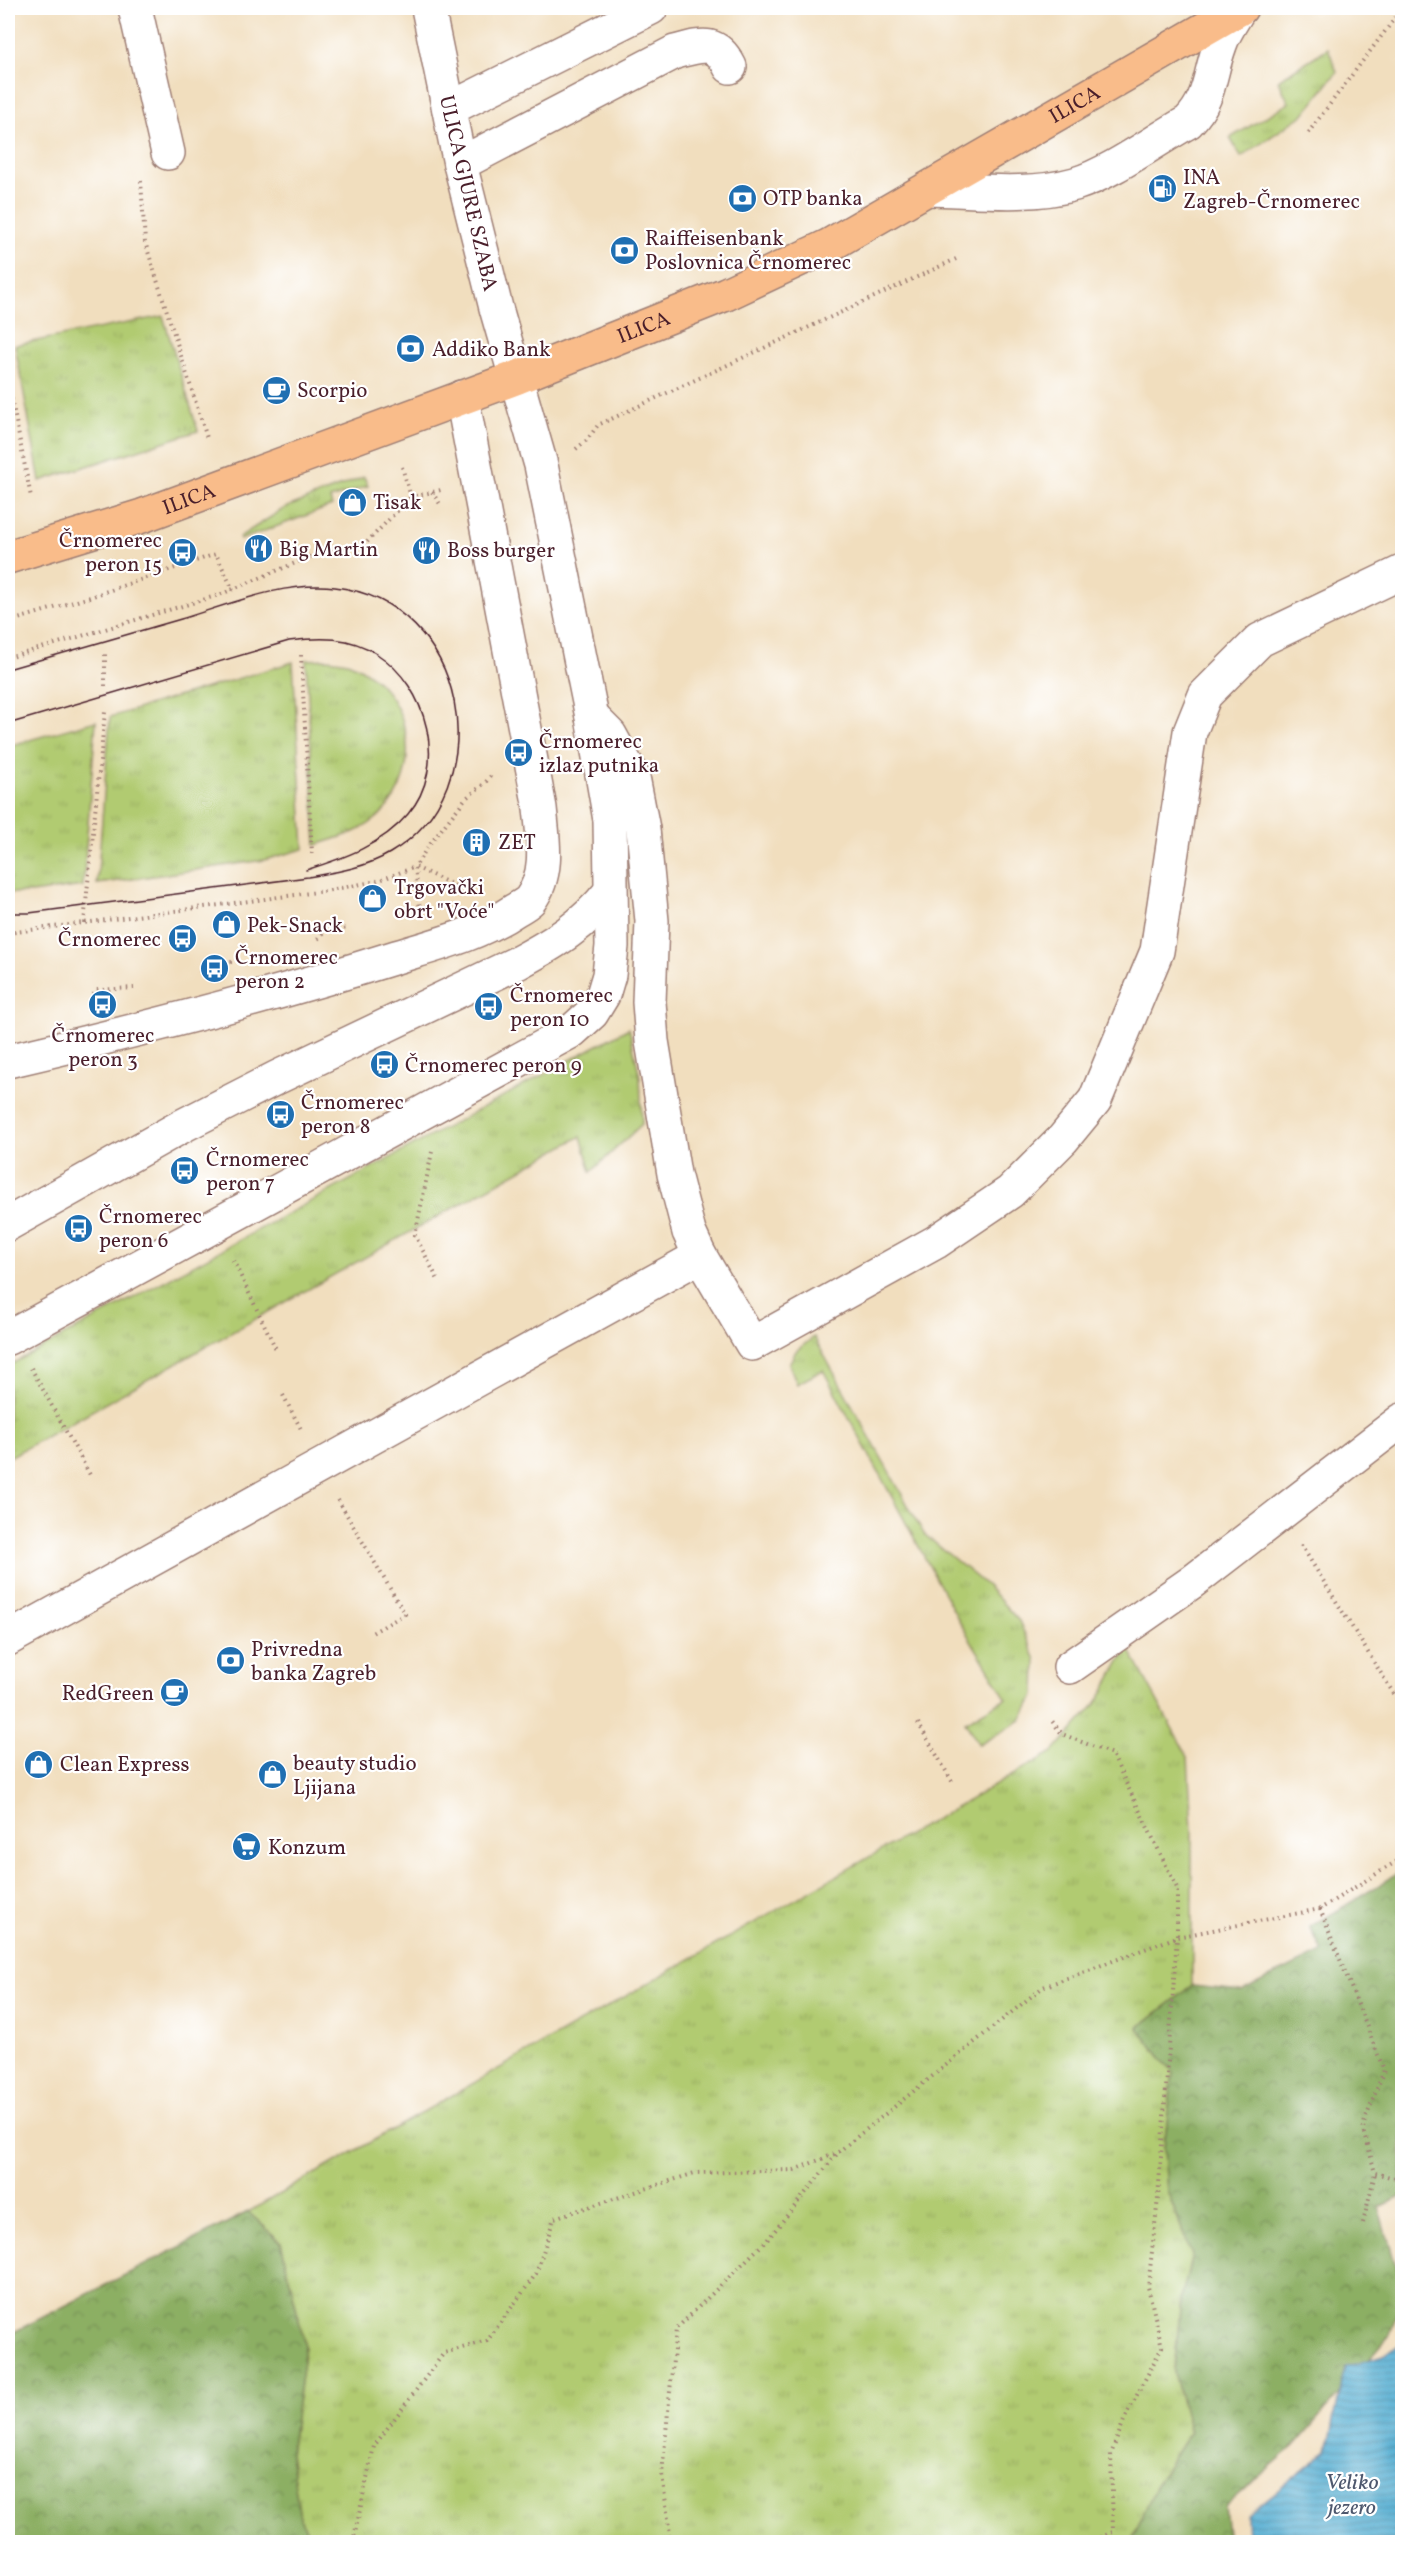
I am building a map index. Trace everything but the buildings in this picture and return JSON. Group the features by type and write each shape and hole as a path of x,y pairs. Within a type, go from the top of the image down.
{"main road":[{"name":"ILICA","path":"8,557 142,516 518,377 736,290 828,246 1240,8"}],"street":[{"path":"135,8 168,153"},
{"name":"ULICA GJURE SZABA","path":"8,1338 572,1030 592,1013 603,995 609,975 612,946 609,892 610,820 592,717 542,465 496,308 460,164 428,8"},
{"path":"449,109 651,8"},
{"path":"929,189 1041,191 1074,184 1093,177 1140,150 1188,122 1200,110 1208,93 1220,44 1240,8"},
{"path":"460,164 675,52 696,46 713,46 723,53 730,67"},
{"path":"8,1061 223,1009 342,974 470,934 498,921 528,902 539,884 545,859 540,808 462,397"},
{"path":"592,717 610,735 633,777 643,829 652,921 649,1002 652,1041 674,1174 695,1244 752,1344 936,1242 1010,1192 1063,1139 1095,1100 1157,951 1190,732 1205,695 1260,640 1402,572"},
{"path":"8,1224 184,1125 256,1088 540,951 592,914 609,892"},
{"path":"8,1639 346,1450 695,1244"},
{"path":"1070,1667 1192,1582 1402,1419"}],"path":[{"path":"1308,133 1402,9"},
{"path":"168,153 141,178 145,242 207,438"},
{"path":"572,452 587,440 598,425 956,259"},
{"path":"8,381 31,497"},
{"path":"402,467 411,497"},
{"path":"8,658 219,595 312,556 367,542 411,497 442,489"},
{"path":"8,622 216,554 233,590"},
{"path":"105,654 105,686"},
{"path":"301,655 312,854"},
{"path":"84,922 105,712"},
{"path":"8,933 325,891 377,881 415,867 465,800 485,783 498,766"},
{"path":"415,867 477,896"},
{"path":"415,867 421,920"},
{"path":"434,1143 415,1235 439,1282"},
{"path":"231,1256 276,1349"},
{"path":"30,1366 90,1475"},
{"path":"283,1395 306,1439"},
{"path":"333,1493 405,1614 372,1633"},
{"path":"1281,1513 1402,1707"},
{"path":"1052,1721 1062,1734 1112,1754 1178,1888 1178,1937 1158,2198 1148,2287 1162,2347 1125,2418 1111,2454 1113,2532 1089,2542"},
{"path":"918,1723 953,1783"},
{"path":"671,2542 663,2474 676,2329 768,2239 837,2153 1043,1987 1178,1937 1320,1910 1402,1858"},
{"path":"1320,1910 1384,2070 1363,2126 1375,2173 1363,2223"},
{"path":"353,2542 374,2446 444,2353 487,2341 536,2274 554,2218 695,2173 794,2170 837,2153"},
{"path":"1375,2173 1402,2180"}],"green space":[{"path":"1328,48 1337,72 1303,115 1241,157 1230,138 1289,103 1278,80"},
{"path":"163,316 198,431 40,481 15,345"},
{"path":"364,477 368,486 330,499 332,506 240,540 239,537 285,508"},
{"path":"327,659 350,663 370,675 387,691 398,711 405,732 407,754 404,776 394,797 379,816 357,830 316,845 306,660"},
{"path":"293,662 304,849 264,860 97,884 110,717"},
{"path":"96,721 83,886 31,893 8,893 8,746"},
{"path":"629,1028 640,1077 642,1124 591,1172 581,1136 8,1458 8,1366"},
{"path":"814,1337 924,1534 987,1586 1019,1621 1036,1660 1035,1695 1021,1720 979,1745 965,1722 1006,1698 958,1619 823,1370 797,1384 789,1364 796,1351"},
{"path":"1128,1647 1188,1757 1192,1831 1192,1986 1138,2028 1173,2073 1164,2148 1167,2191 1192,2255 1181,2300 1174,2372 1190,2432 1158,2481 1131,2542 313,2542 300,2518 290,2454 305,2346 281,2242 248,2212 1053,1752 1097,1703"},
{"path":"1402,1871 1402,2196 1379,2207 1402,2288 1390,2335 1294,2446 1225,2506 1229,2542 1131,2542 1158,2481 1190,2432 1174,2372 1181,2300 1192,2255 1167,2191 1164,2148 1173,2073 1138,2028 1192,1986 1242,1991 1322,1952 1310,1927"},
{"path":"248,2212 281,2242 305,2346 290,2454 300,2518 313,2542 8,2542 8,2335"}],"water":[{"name":"Veliko jezero","path":"1402,2343 1402,2542 1248,2542 1247,2515 1328,2450 1345,2367 1384,2355"}],"tram line":[{"path":"8,669 257,595 296,587 335,587 380,600 415,626 440,660 454,701 457,744 447,786 425,823 390,853 371,862 350,869 308,877 29,913 8,913"},
{"path":"8,724 289,641 334,639 367,648 394,668 409,686 420,706 427,728 429,751 427,773 420,795 398,825 362,849 306,870"}],"place":[{"name":"INA Zagreb-Črnomerec","path":"1162,189"},
{"name":"OTP banka","path":"742,198"},
{"name":"Raiffeisenbank Poslovnica Črnomerec","path":"624,250"},
{"name":"Addiko Bank","path":"411,349"},
{"name":"Scorpio","path":"276,390"},
{"name":"Tisak","path":"352,502"},
{"name":"Big Martin","path":"258,549"},
{"name":"Boss burger","path":"426,550"},
{"name":"Črnomerec peron 15","path":"183,552"},
{"name":"Črnomerec izlaz putnika","path":"518,753"},
{"name":"ZET","path":"477,842"},
{"name":"Trgovački obrt \"Voće\"","path":"373,899"},
{"name":"Pek-Snack","path":"226,925"},
{"name":"Črnomerec","path":"182,939"},
{"name":"Črnomerec peron 2","path":"214,969"},
{"name":"Črnomerec peron 3","path":"103,1004"},
{"name":"Črnomerec peron 10","path":"489,1007"},
{"name":"Črnomerec peron 9","path":"384,1065"},
{"name":"Črnomerec peron 8","path":"280,1114"},
{"name":"Črnomerec peron 7","path":"185,1171"},
{"name":"Črnomerec peron 6","path":"78,1228"},
{"name":"Privredna banka Zagreb","path":"230,1661"},
{"name":"RedGreen","path":"175,1693"},
{"name":"Clean Express","path":"39,1764"},
{"name":"beauty studio Ljijana","path":"272,1775"},
{"name":"Konzum","path":"247,1847"}]}
